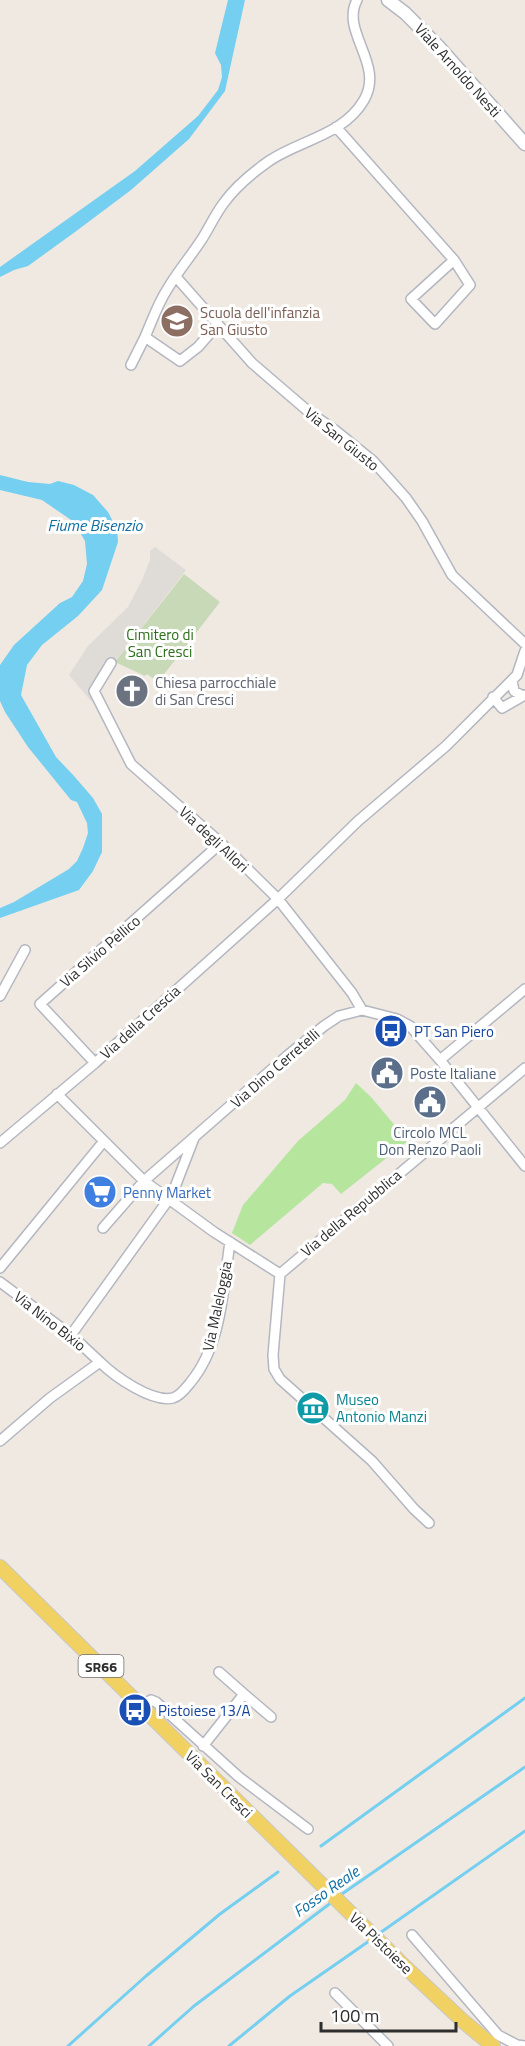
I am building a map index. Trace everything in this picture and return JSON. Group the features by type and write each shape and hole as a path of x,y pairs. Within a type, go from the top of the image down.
{"main road":[{"name":"Via San Cresci","path":"0,1567 297,1861"},
{"name":"Via Pistoiese","path":"297,1861 401,1964 490,2044"}],"street":[{"path":"131,365 160,302 235,189 249,176 288,149 322,136 358,108 367,92 369,78 368,62 353,18 357,0"},
{"name":"Viale Arnoldo Nesti","path":"388,0 405,13 438,46 525,144"},
{"path":"336,127 454,261 470,285 435,324 411,299 454,261"},
{"name":"Via San Giusto","path":"176,278 252,363 309,412 373,460 406,498 422,521 452,574 525,644"},
{"path":"145,338 180,361 198,347 218,324"},
{"path":"278,899 358,821 446,746 512,680 519,671 525,651"},
{"name":"Via degli Allori","path":"111,663 94,690 131,764 221,843 278,899 332,966 362,1010"},
{"path":"512,680 513,689 524,695"},
{"path":"493,697 502,708 524,695"},
{"name":"Via Silvio Pellico","path":"95,1063 40,1004 221,843"},
{"name":"Via della Crescia","path":"0,1143 95,1063 278,899"},
{"path":"0,996 25,950"},
{"path":"440,1060 525,989"},
{"path":"362,1010 407,1024 440,1060 525,1166"},
{"name":"Via Dino Cerretelli","path":"103,1228 144,1181 324,1026 339,1016 362,1010"},
{"name":"Via della Repubblica","path":"280,1274 525,1068"},
{"path":"57,1094 144,1181 205,1226 280,1274 273,1355 275,1372 372,1461 429,1523"},
{"name":"Via Dino Cerretelli","path":"71,1335 170,1200 195,1137"},
{"path":"0,1268 56,1203 104,1141"},
{"name":"Via Maleloggia","path":"100,1362 120,1378 149,1394 175,1398 185,1389 204,1364 211,1350 230,1242"},
{"name":"Via Nino Bixio","path":"0,1283 71,1335 100,1362"},
{"path":"0,1441 50,1398 100,1362"},
{"path":"219,1672 272,1716"},
{"name":"Via San Cresci","path":"203,1746 244,1694"},
{"name":"Via San Cresci","path":"141,1707 151,1700 156,1702 203,1746 308,1829"},
{"name":"Via Pistoiese","path":"412,1935 498,2035 517,2045 525,2046"},
{"path":"335,1993 388,2046"}],"green space":[{"name":"Cimitero di San Cresci","path":"184,574 220,602 158,682 147,674 145,676 115,662"},
{"path":"356,1083 371,1097 408,1141 341,1194 332,1184 323,1183 250,1245 232,1233 243,1205 298,1141 345,1100"}],"shaded area":[{"path":"155,547 186,570 115,662 99,695 91,701 69,675 88,646 128,607 150,560 150,551"}],"water":[{"path":"228,0 245,0 225,91 189,139 131,190 75,232 28,266 0,277 0,267 135,171 198,116 218,90 222,77 221,65 215,53"},
{"name":"Fiume Bisenzio","path":"0,475 28,482 50,484 58,481 74,485 93,495 108,512 117,529 118,542 102,590 78,616 42,645 27,665 21,695 56,757 93,798 102,814 102,852 93,871 79,890 0,918 0,908 69,869 77,861 88,833 87,823 77,802 71,800 28,747 0,701 0,665 14,645 60,603 72,597 83,581 87,564 85,541 74,522 42,500 0,490"}],"waterway":[{"path":"321,1846 525,1698"},
{"name":"Fosso Reale","path":"339,1896 525,1767"},
{"path":"377,1935 525,1831"},
{"path":"68,2046 220,1914 278,1872"},
{"name":"Fosso Reale","path":"149,2046 194,2006 332,1902"},
{"path":"229,2046 290,1996 372,1939"}],"place":[{"name":"Scuola dell'infanzia San Giusto","path":"177,321"},
{"name":"Chiesa parrocchiale di San Cresci","path":"132,691"},
{"name":"PT San Piero","path":"391,1031"},
{"name":"Poste Italiane","path":"387,1073"},
{"name":"Circolo MCL Don Renzo Paoli","path":"430,1102"},
{"name":"Penny Market","path":"100,1192"},
{"name":"Museo Antonio Manzi","path":"313,1408"},
{"name":"Pistoiese 13/A","path":"135,1710"}]}
